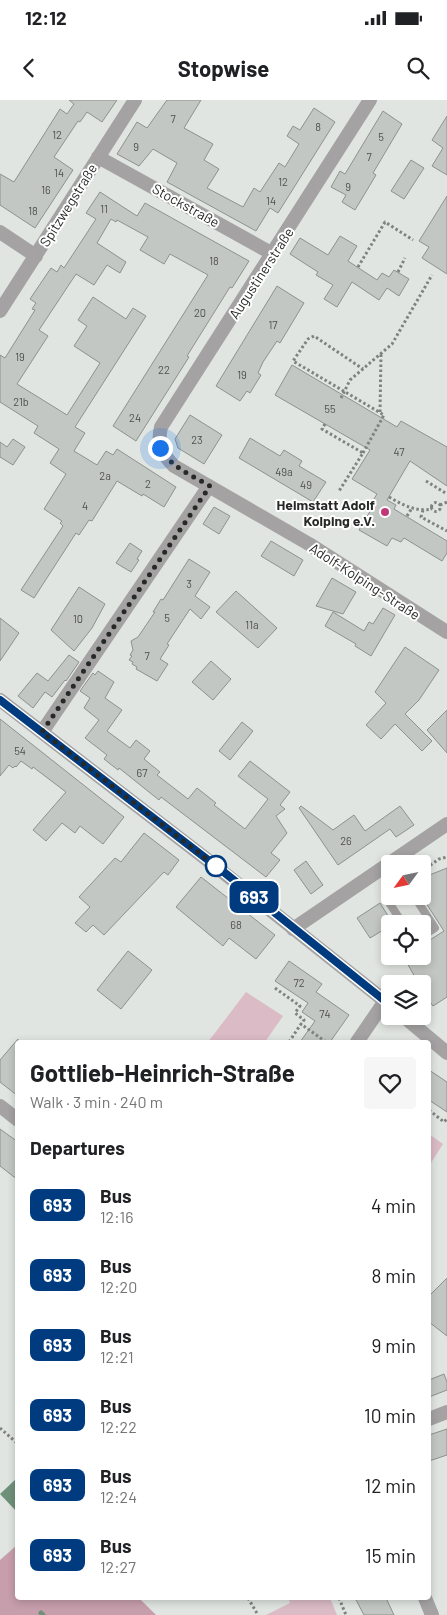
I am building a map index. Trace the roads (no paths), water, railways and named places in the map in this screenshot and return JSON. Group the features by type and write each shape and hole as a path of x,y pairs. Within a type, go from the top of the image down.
{"street":[{"name":"Spitzwegstraße","path":"0,311 136,100"},
{"name":"Augustinerstraße","path":"160,448 158,438 161,427 370,100"},
{"name":"Stockstraße","path":"98,157 273,254"},
{"path":"0,232 36,256"},
{"name":"Adolf-Kolping-Straße","path":"160,448 165,457 174,466 309,544 447,632"},
{"path":"42,732 210,486"},
{"path":"0,700 218,868 381,998"},
{"path":"403,855 447,824"},
{"path":"293,929 381,870"},
{"path":"359,1040 381,1012"},
{"path":"414,1025 447,1053"},
{"path":"0,1106 15,1118"},
{"path":"431,1418 447,1412"},
{"path":"426,1600 432,1615"}],"place":[{"name":"Heimstatt Adolf Kolping e.V.","path":"385,512"}]}
